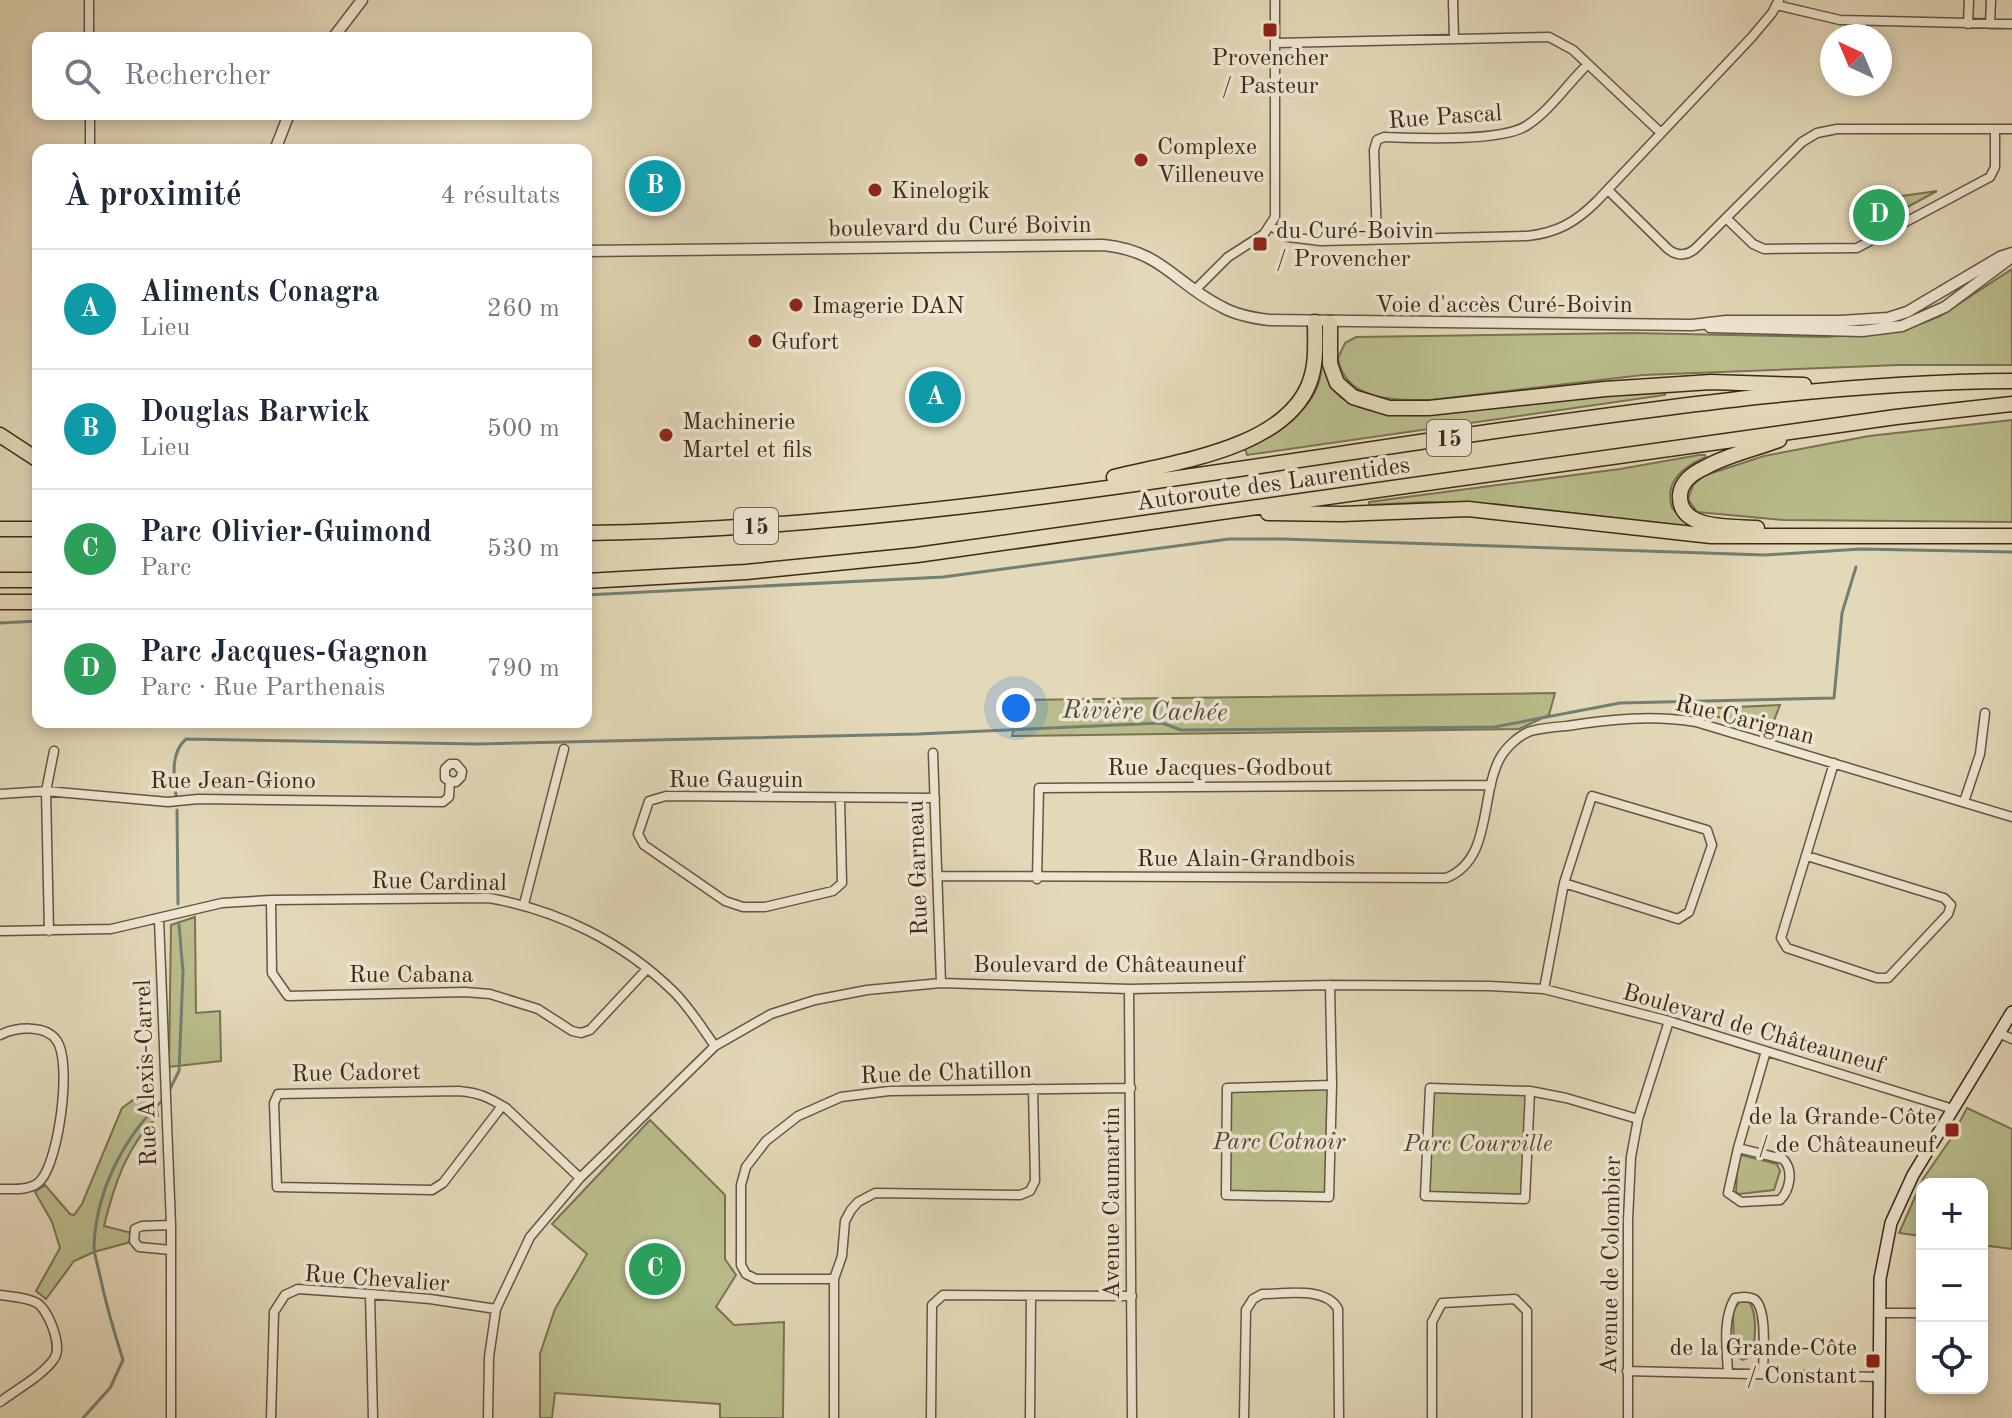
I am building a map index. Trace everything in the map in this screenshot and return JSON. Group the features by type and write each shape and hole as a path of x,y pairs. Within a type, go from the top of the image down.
{"highway":[{"path":"1040,496 1220,450 1270,428 1294,407 1309,384 1315,359 1315,322"},
{"path":"1330,323 1330,364 1337,383 1353,397 1389,408 1429,408 1605,389 1711,382 1860,387"},
{"name":"Autoroute des Laurentides","path":"592,533 814,522 1040,496 1674,406 1860,387 2012,381"},
{"name":"Autoroute des Laurentides","path":"592,581 843,563 2012,404"},
{"path":"1812,429 1717,462 1696,473 1681,490 1680,499 1686,513 1692,519 1709,524 1877,535"},
{"path":"0,435 32,456"},
{"path":"1224,512 1342,514 1468,509 1686,534 2012,536"},
{"path":"0,529 32,529"},
{"path":"0,580 32,580"},
{"path":"0,602 32,602"}],"main road":[{"path":"1879,1418 1881,1264 1891,1223 1913,1175 2005,1029 2012,1012"}],"street":[{"path":"89,0 89,32"},
{"path":"338,32 362,0"},
{"path":"1196,289 1228,257 1264,234 1275,217 1275,0"},
{"path":"1453,0 1454,38"},
{"path":"1968,24 1969,0"},
{"path":"1990,24 1991,0"},
{"path":"1271,226 1288,237 1303,240 1377,240 1540,235 1576,221 1759,29 1778,3 1830,19 2012,24"},
{"path":"1276,43 1549,37 1570,47 1661,133"},
{"name":"Rue Pascal","path":"1377,240 1374,150 1377,140 1384,137 1512,132 1533,121 1588,64"},
{"path":"90,120 90,144"},
{"path":"277,144 287,120"},
{"path":"1726,218 1753,244 1764,249 1857,248 1990,177 1995,167 1995,129"},
{"path":"1608,190 1675,254 1686,254 1694,251 1797,146 1824,130 2012,129"},
{"name":"boulevard du Curé Boivin","path":"592,251 1103,245 1150,257 1217,305 1238,314 1272,321 1315,322"},
{"name":"Voie d'accès Curé-Boivin","path":"1315,322 1692,325 1726,321 1888,318 1907,312 2000,257 2012,255"},
{"path":"1964,802 1980,754 1985,713"},
{"name":"Rue Carignan","path":"1491,785 1500,759 1515,740 1528,731 1599,721 1668,717 1696,722 2012,817"},
{"path":"524,904 564,749"},
{"path":"49,931 46,791 54,751"},
{"name":"Rue Garneau","path":"933,753 941,983"},
{"path":"1807,856 1944,898 1951,905 1948,914 1888,978 1877,978 1787,948 1781,938 1834,763"},
{"name":"Rue Jean-Giono","path":"0,794 46,791 168,802 198,799 443,802 449,797 450,781"},
{"name":"Rue Jacques-Godbout","path":"1037,879 1039,788 1491,785"},
{"name":"Rue Alain-Grandbois","path":"937,876 1037,879 1446,878 1461,872 1475,854 1491,785"},
{"name":"Rue Gauguin","path":"840,799 842,883 833,891 765,907 743,907 725,901 644,845 638,834 649,801 666,796 935,798"},
{"path":"1544,989 1564,883 1592,796 1707,830 1712,845 1689,912 1678,919 1564,883"},
{"name":"Rue Cardinal","path":"0,931 111,929 222,903 489,898 524,904 568,920 613,944 675,993 715,1046"},
{"name":"Rue Cabana","path":"271,900 272,973 288,996 490,994 538,1009 572,1031 581,1033 590,1030 647,969"},
{"name":"Rue Alexis-Carrel","path":"159,919 171,1225 171,1418"},
{"name":"Boulevard de Châteauneuf","path":"488,1418 489,1357 496,1309 530,1237 580,1178 715,1046 771,1014 815,1000 867,990 941,983 1129,989 1330,985 1544,989 1669,1021 1953,1109"},
{"path":"1330,985 1332,1085 1329,1197 1226,1195 1227,1088 1332,1085"},
{"name":"Avenue Caumartin","path":"1129,989 1132,1418"},
{"name":"Avenue de Colombier","path":"1628,1418 1631,1157 1638,1119 1669,1021"},
{"path":"0,1035 20,1029 43,1030 56,1038 62,1051 62,1120 54,1155 41,1180 30,1188 0,1189"},
{"path":"2005,1029 2012,1039"},
{"path":"1738,1148 1783,1159 1789,1165 1791,1170 1785,1195 1780,1200 1741,1202 1728,1193 1738,1148 1766,1051"},
{"name":"Rue de Chatillon","path":"834,1279 756,1279 746,1274 741,1265 741,1185 746,1167 766,1141 798,1116 841,1097 889,1091 1131,1088"},
{"path":"1530,1091 1525,1199 1425,1196 1430,1088 1530,1091 1638,1119"},
{"path":"834,1418 834,1279 842,1256 845,1221 851,1210 858,1202 875,1193 1020,1195 1030,1191 1035,1181 1033,1089"},
{"name":"Rue Cadoret","path":"502,1106 443,1183 432,1190 277,1187 274,1103 278,1094 459,1091 482,1094 502,1106 580,1178"},
{"path":"171,1225 139,1227 134,1233 134,1241 139,1247 171,1250"},
{"name":"Rue Chevalier","path":"271,1418 274,1312 285,1295 298,1289 430,1299 496,1309"},
{"path":"370,1294 373,1418"},
{"path":"1244,1418 1246,1310 1253,1299 1262,1294 1323,1295 1334,1300 1338,1309 1339,1418"},
{"path":"0,1295 25,1298 39,1304 46,1313 58,1347 58,1356 0,1402"},
{"path":"931,1418 932,1305 943,1295 1132,1296"},
{"path":"1030,1418 1031,1296"},
{"path":"1728,1373 1727,1326 1730,1306 1735,1298 1751,1297 1762,1313 1763,1373"},
{"path":"1432,1418 1432,1322 1442,1303 1515,1299 1527,1311 1527,1418"},
{"path":"1879,1313 1916,1313"},
{"path":"1627,1371 1879,1377"}],"green space":[{"path":"1937,191 1865,230 1867,201"},
{"path":"2012,269 2012,365 1899,365 1643,375 1417,400 1374,396 1361,391 1343,372 1338,358 1345,343 1356,337 1632,333 1826,337 1902,331 1940,316"},
{"path":"1321,363 1332,388 1340,396 1373,411 1397,414 1664,389 1665,395 1247,455 1245,448 1284,426 1307,404 1320,378"},
{"path":"2012,420 2012,522 1784,520 1697,512 1688,499 1693,485 1703,476 1764,456 1869,436"},
{"path":"1699,455 1706,457 1677,476 1670,498 1672,508 1691,527 1494,504 1427,502 1369,505 1369,502 1620,469"},
{"path":"1555,693 1549,715 1519,729 1012,736 1020,700"},
{"path":"1780,705 1769,733 1693,709"},
{"path":"195,917 196,1013 220,1011 221,1061 169,1067 171,925"},
{"path":"153,1086 158,1116 147,1127 123,1166 104,1226 132,1233 134,1241 74,1261 46,1299 36,1291 60,1248 52,1222 35,1192 45,1185 74,1215 82,1204 122,1108"},
{"name":"Parc Cotnoir","path":"1332,1086 1330,1197 1228,1194 1227,1088"},
{"name":"Parc Courville","path":"1430,1088 1529,1091 1527,1199 1425,1194"},
{"path":"1967,1108 2012,1129 2012,1249 1988,1246 1988,1178 1924,1178"},
{"path":"650,1120 725,1195 725,1259 736,1275 716,1307 734,1325 784,1322 783,1418 720,1418 720,1404 555,1393 552,1418 540,1418 540,1354 555,1309 587,1254 552,1224"},
{"path":"1741,1155 1777,1164 1780,1171 1774,1190 1736,1192 1738,1158"},
{"path":"1916,1195 1916,1235 1899,1233"},
{"path":"1740,1301 1748,1301 1755,1320 1752,1351 1750,1357 1743,1360 1734,1351 1733,1311"}],"waterway":[{"path":"592,595 943,577 1229,539 1765,555 1861,549 2012,552"},
{"name":"Rivière Cachée","path":"176,796 175,758 186,739 478,744 918,734 1162,723 1181,730 1494,727 1620,703 1834,698 1842,613 1856,567"},
{"path":"0,623 32,621"},
{"name":"Rivière Cachée","path":"177,810 178,904"},
{"name":"Rivière Cachée","path":"168,1093 179,1071 183,972 179,925"},
{"name":"Rivière Cachée","path":"83,1418 110,1388 123,1360 95,1253 100,1205 106,1185 125,1147 164,1099"}],"place":[{"name":"Provencher / Pasteur","path":"1270,30"},
{"name":"Complexe Villeneuve","path":"1141,160"},
{"name":"Douglas Barwick","path":"655,186"},
{"name":"Kinelogik","path":"875,190"},
{"name":"Parc Jacques-Gagnon","path":"1879,215"},
{"name":"du Curé-Boivin / Provencher","path":"1260,244"},
{"name":"Imagerie DAN","path":"796,305"},
{"name":"Gufort","path":"755,341"},
{"name":"Aliments Conagra","path":"935,397"},
{"name":"Machinerie Martel et fils","path":"666,435"},
{"name":"de la Grande-Côte / de Châteauneuf","path":"1952,1130"},
{"name":"Parc Olivier-Guimond","path":"655,1269"},
{"name":"de la Grande-Côte / Constant","path":"1873,1361"}]}
